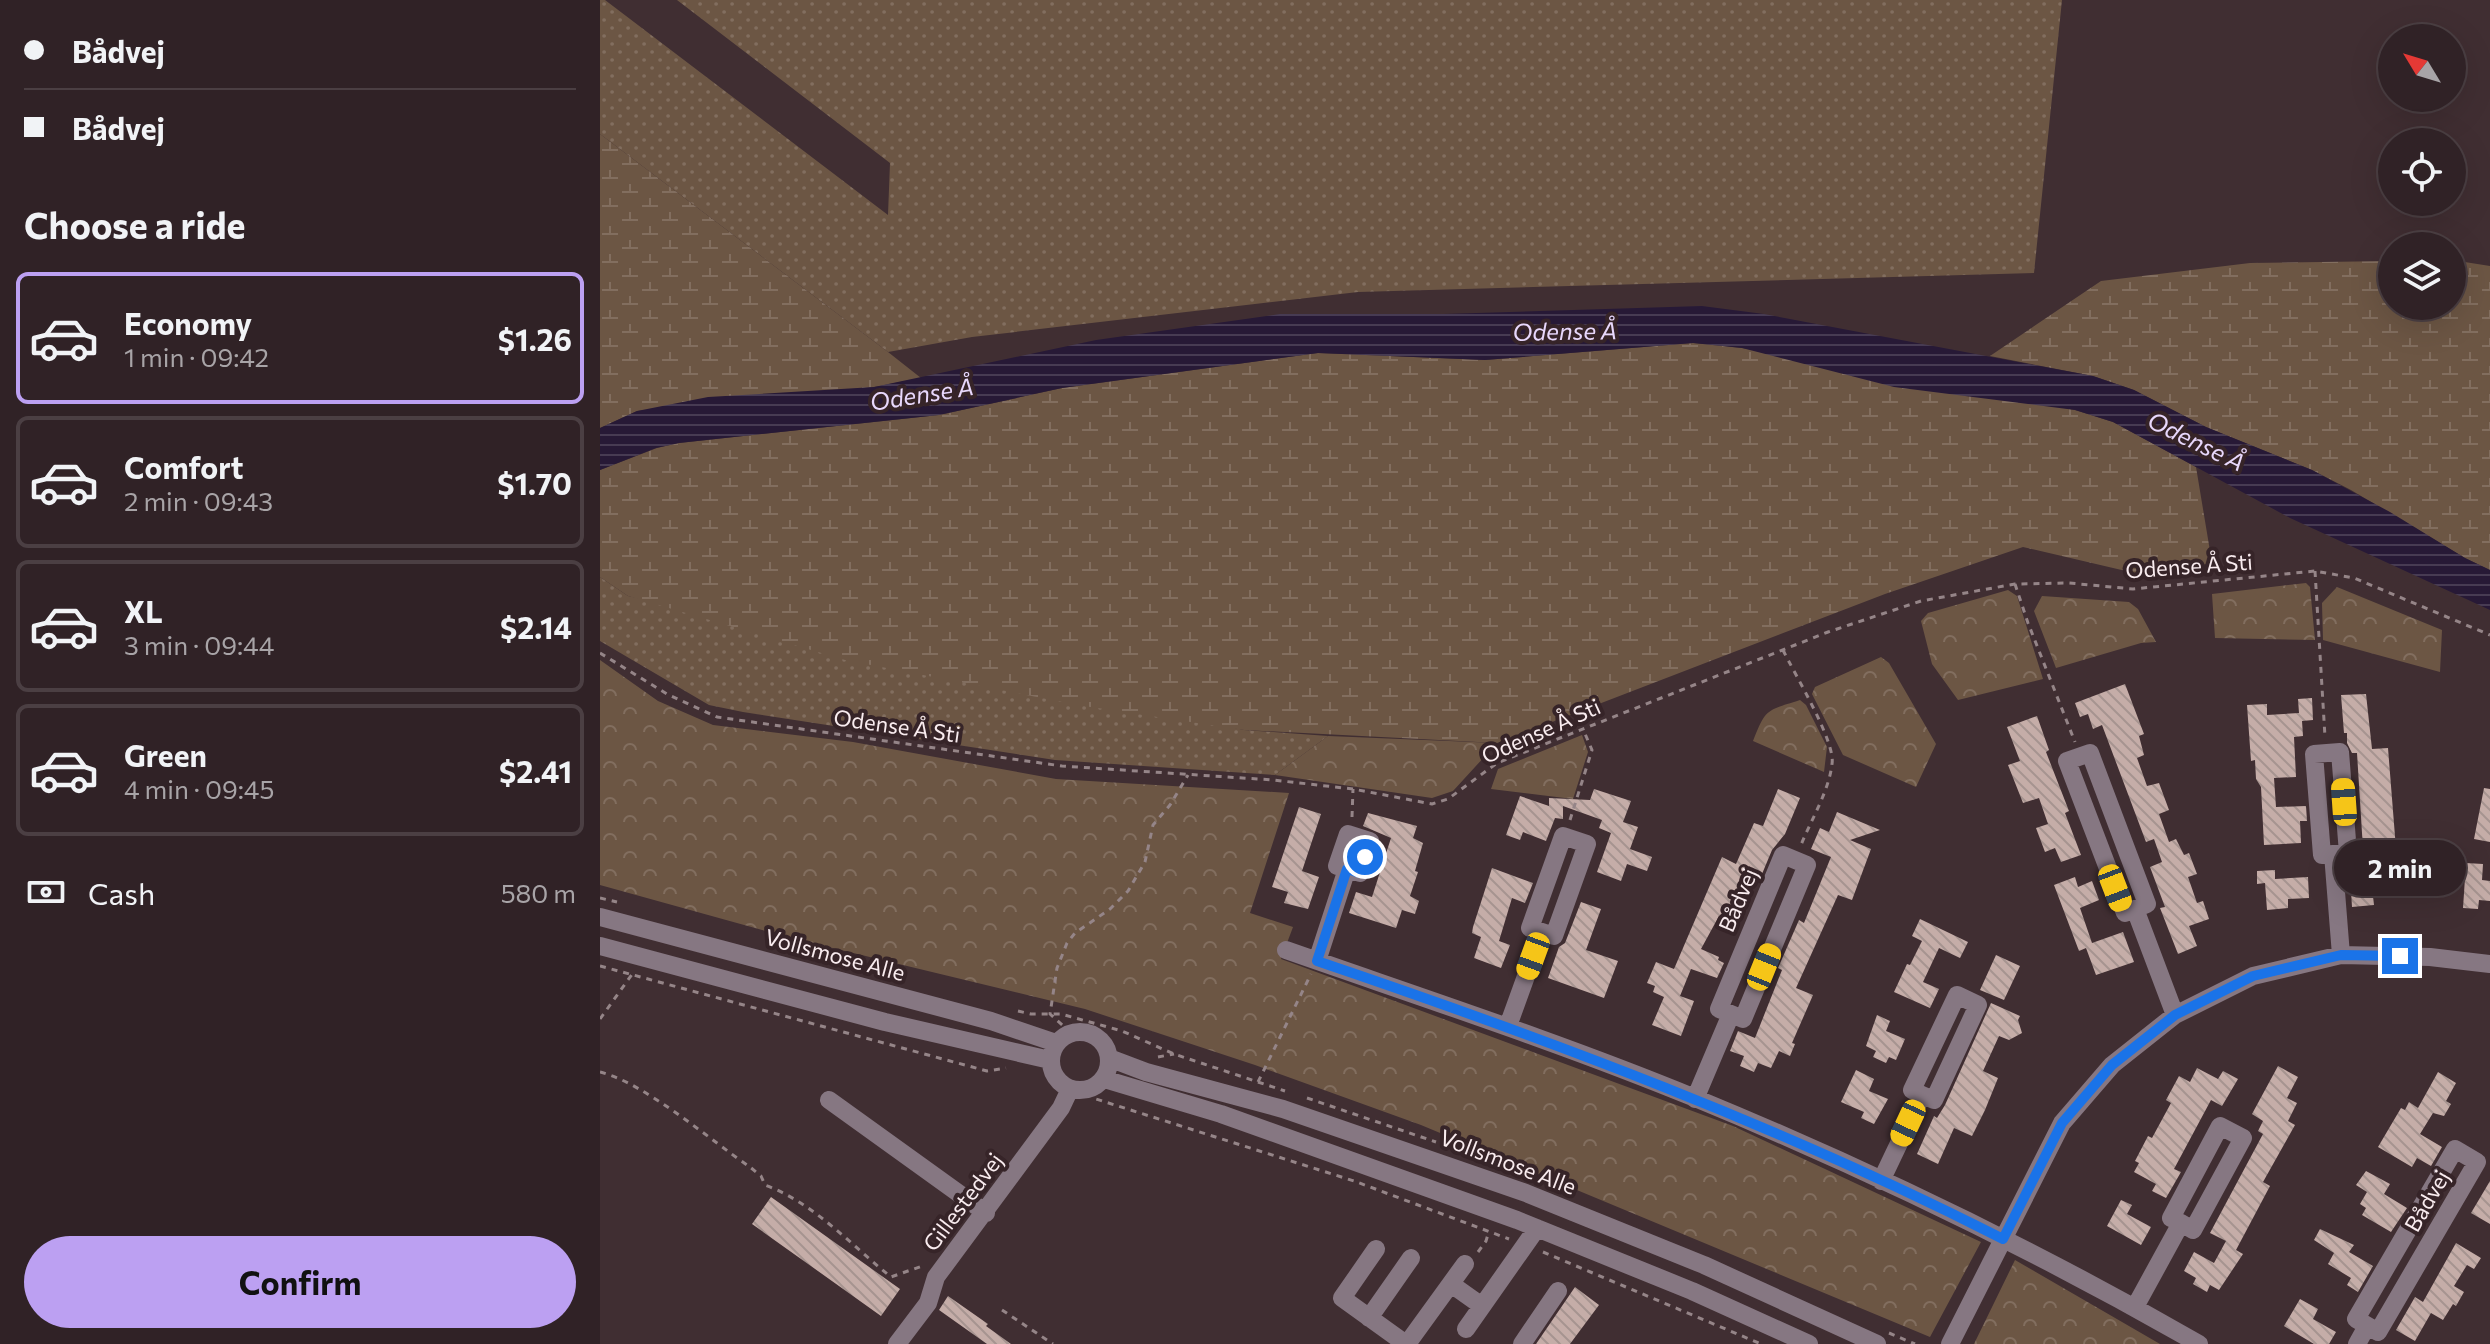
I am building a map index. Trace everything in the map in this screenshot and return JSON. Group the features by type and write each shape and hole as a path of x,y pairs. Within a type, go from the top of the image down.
{"street":[{"path":"2340,752 2348,853 2333,854 2322,855 2314,754 2340,752"},
{"path":"2081,756 2090,753 2147,904 2135,909 2175,1015"},
{"path":"1317,961 1347,869 1337,866 1348,834"},
{"path":"1508,1026 1542,932 1530,928 1563,836"},
{"path":"2333,854 2341,955"},
{"name":"Bådvej","path":"1783,855 1807,865 1743,1019 1731,1014 1719,1009 1783,855"},
{"name":"Vollsmose Alle","path":"600,917 991,1021 1059,1045"},
{"path":"600,946 885,1022 1059,1045 1092,1034 1106,1048 1109,1058 1109,1069 1104,1079 1094,1087 1076,1090 1055,1078 1059,1045"},
{"path":"1286,950 1508,1026 1695,1099 2003,1239 2199,1344"},
{"path":"1950,1344 2062,1123 2112,1065 2175,1015 2253,976 2341,955 2430,957 2490,964"},
{"path":"1957,995 1978,1005 1934,1100 1922,1095 1912,1090 1957,995"},
{"name":"Bådvej","path":"1695,1099 1731,1014"},
{"name":"Vollsmose Alle","path":"1109,1058 1146,1072 1311,1119 1526,1193 1704,1265 1877,1344"},
{"path":"1104,1079 1221,1114 1537,1228 1692,1291 1809,1344"},
{"name":"Gillestedvej","path":"897,1344 928,1303 936,1277 1076,1090"},
{"path":"1881,1181 1922,1095"},
{"path":"829,1100 986,1213"},
{"path":"2220,1126 2243,1138 2193,1230 2181,1223 2171,1218 2220,1126"},
{"name":"Bådvej","path":"2455,1149 2477,1162 2378,1332 2367,1326 2356,1319 2455,1149"},
{"path":"2135,1307 2181,1223"},
{"path":"1466,1329 1537,1228"},
{"path":"1376,1249 1342,1298 1406,1344 1465,1264"},
{"path":"1369,1318 1411,1258"},
{"path":"1451,1284 1482,1306"},
{"path":"1522,1344 1558,1291"},
{"name":"Bådvej","path":"2357,1344 2367,1326"}],"path":[{"name":"Odense Å Sti","path":"600,653 667,694 717,717 1062,766 1273,780 1353,789 1432,804 1448,799 1497,763 1828,632 1921,601 2015,584 2069,583 2133,589 2315,571 2354,578 2490,635"},
{"path":"2315,571 2326,753"},
{"path":"2015,584 2081,756"},
{"path":"1782,650 1829,743 1833,761 1795,860"},
{"path":"1563,836 1592,750 1583,729"},
{"path":"1059,1045 1050,1014 1057,968 1067,943 1075,933 1110,909 1128,891 1145,862 1153,825 1170,805 1188,775"},
{"path":"1348,834 1354,809 1353,789"},
{"path":"600,1019 642,957"},
{"path":"1258,1082 1317,961"},
{"path":"600,1072 629,1084 669,1110 761,1176 765,1185 785,1193 839,1231 891,1277 928,1263"},
{"path":"1076,1090 1354,1181 1489,1231 1761,1344"},
{"path":"1465,1264 1472,1262 1489,1231"},
{"path":"1002,1310 1053,1344"}],"green space":[{"path":"600,0 605,0 888,215 890,163 677,0 2062,0 2034,273 1358,292 972,337 888,352 600,134"},
{"path":"600,134 921,378 874,387 637,411 600,428"},
{"path":"2378,261 2378,320 2466,320 2466,262 2490,266 2490,570 2312,470 2206,427 2134,390 2093,376 1990,356 2101,281 2250,263"},
{"path":"1693,343 1742,348 2075,410 2113,422 2196,467 2212,563 2143,575 2023,547 1885,594 1497,743 1244,730 1084,706 845,660 628,596 600,577 600,470 679,443 939,415 1062,388 1318,353 1485,360"},
{"path":"600,577 628,596 1244,730 1328,736 1275,775 1055,760 709,705 600,641"},
{"path":"2306,583 2310,587 2315,640 2215,638 2212,594"},
{"path":"2337,587 2442,630 2440,672 2323,640 2322,603"},
{"path":"2008,590 2017,596 2043,679 1958,700 1932,664 1921,621 1928,613"},
{"path":"2042,596 2129,602 2138,609 2156,642 2141,643 2056,668 2034,611"},
{"path":"1881,657 1889,663 1936,744 1916,787 1843,755 1812,694 1815,687"},
{"path":"600,660 658,701 713,725 853,742 1056,779 1289,793 1250,913 1293,927 1281,959 1733,1126 1981,1242 1930,1337 1421,1125 1255,1065 1085,1009 787,937 600,885"},
{"path":"1800,700 1806,705 1827,747 1824,772 1753,741 1769,712"},
{"path":"1582,735 1588,752 1573,799 1491,789 1498,769"},
{"path":"1328,736 1497,743 1453,791 1432,798 1275,775"},
{"path":"2015,1260 2160,1344 1974,1344"}],"water":[{"name":"Odense Å","path":"1702,306 1764,314 2093,376 2134,390 2206,427 2312,470 2490,570 2490,610 2290,518 2113,422 2075,410 1894,387 1742,348 1693,343 1485,360 1318,353 1062,388 939,415 679,443 656,448 600,470 600,428 637,411 708,397 874,387 1096,340 1280,314 1443,314"}],"building":[{"path":"2125,684 2144,734 2139,736 2144,755 2137,758 2147,786 2159,783 2169,810 2159,814 2169,842 2176,839 2184,855 2189,853 2197,874 2188,877 2197,903 2203,901 2209,919 2189,926 2197,946 2178,954 2160,908 2165,907 2150,867 2162,862 2154,839 2146,842 2102,725 2093,729 2088,714 2080,717 2075,703"},
{"path":"2366,694 2372,749 2388,748 2398,874 2385,875 2387,895 2373,896 2374,905 2352,907 2350,875 2383,873 2381,847 2363,849 2357,753 2352,753 2347,743 2347,733 2344,733 2341,695"},
{"path":"2312,698 2313,720 2302,721 2303,736 2294,737 2296,777 2274,778 2276,807 2306,806 2307,821 2300,821 2301,843 2264,845 2261,787 2256,779 2255,760 2251,761 2247,705 2267,704 2267,715 2299,713 2298,699"},
{"path":"2037,716 2049,750 2046,752 2069,811 2065,813 2081,855 2061,862 2055,848 2045,852 2036,828 2048,824 2039,798 2023,803 2008,765 2020,761 2007,727"},
{"path":"2484,788 2490,789 2490,842 2474,839"},
{"path":"1594,789 1631,801 1623,822 1638,827 1630,849 1652,857 1647,871 1627,864 1621,881 1597,872 1611,833 1599,828 1602,820 1563,806 1563,819 1555,818 1546,841 1523,832 1520,840 1506,835 1520,796 1549,806 1549,798 1590,800"},
{"path":"1778,789 1800,798 1785,834 1772,850 1762,874 1759,877 1755,875 1748,891 1745,890 1732,922 1719,916 1701,949 1719,957 1718,960 1724,963 1717,978 1691,969 1680,996 1694,1001 1681,1036 1652,1025 1664,997 1653,992 1655,986 1647,983 1656,962 1674,969 1722,857 1736,864 1754,823 1763,826"},
{"path":"1299,807 1321,814 1302,871 1319,877 1308,909 1284,903 1288,892 1272,887"},
{"path":"1837,812 1880,830 1850,840 1871,849 1852,900 1838,895 1796,988 1813,995 1792,1043 1795,1044 1790,1056 1779,1051 1771,1068 1758,1063 1754,1072 1740,1066 1744,1056 1730,1051 1738,1031 1755,1038 1782,970 1778,968 1799,920 1804,923 1831,857 1811,849 1820,828 1829,832"},
{"path":"1368,813 1417,826 1413,838 1423,843 1410,896 1419,901 1415,914 1402,910 1396,928 1349,913 1356,892 1372,897 1391,838 1363,826"},
{"path":"2466,863 2483,864 2482,880 2490,881 2490,901 2479,900 2478,909 2463,908"},
{"path":"1492,868 1533,883 1525,903 1512,898 1499,941 1510,945 1501,968 1474,958 1481,937 1472,933 1473,927"},
{"path":"2275,870 2275,879 2308,877 2309,898 2288,899 2288,908 2267,910 2265,883 2257,884 2257,871"},
{"path":"2075,877 2078,887 2092,881 2099,900 2080,908 2092,943 2123,932 2134,962 2096,975 2086,948 2079,951 2054,885"},
{"path":"1581,902 1601,909 1586,950 1618,961 1604,998 1548,978"},
{"path":"1920,919 1968,942 1960,958 1939,948 1923,982 1939,989 1930,1008 1894,992 1922,941 1912,936"},
{"path":"1996,955 2020,966 2004,1000 1980,990"},
{"path":"1991,1003 2020,1016 2018,1020 2022,1033 2009,1040 1999,1036 1983,1071 1998,1078 1985,1110 1972,1136 1954,1128 1938,1164 1917,1154 1934,1116 1937,1118 1945,1105"},
{"path":"1877,1015 1890,1021 1886,1031 1905,1039 1896,1060 1889,1057 1886,1063 1873,1057 1876,1051 1866,1046"},
{"path":"2278,1066 2298,1077 2287,1098 2297,1103 2288,1121 2295,1125 2263,1182 2270,1186 2236,1250 2243,1254 2219,1290 2210,1285 2207,1292 2193,1284 2196,1278 2184,1271 2194,1252 2214,1263 2226,1241 2210,1233 2263,1134 2258,1131 2263,1121 2252,1114"},
{"path":"2197,1068 2218,1079 2223,1071 2238,1079 2222,1106 2211,1100 2174,1169 2181,1172 2166,1198 2152,1191 2156,1184 2134,1172 2139,1163 2135,1161 2171,1103 2166,1100 2179,1076 2190,1082"},
{"path":"1856,1070 1874,1079 1869,1091 1888,1099 1874,1124 1861,1118 1864,1112 1841,1102"},
{"path":"2438,1072 2456,1083 2446,1101 2451,1104 2444,1116 2433,1113 2420,1134 2442,1147 2431,1166 2417,1158 2412,1167 2378,1147 2401,1108 2405,1110 2409,1102 2418,1108"},
{"path":"2366,1171 2390,1184 2384,1194 2407,1208 2391,1232 2362,1215 2366,1208 2360,1204 2367,1192 2356,1185"},
{"path":"2490,1181 2490,1224 2471,1213"},
{"path":"771,1197 900,1289 881,1316 752,1224"},
{"path":"2121,1200 2132,1205 2127,1214 2151,1227 2141,1245 2107,1226"},
{"path":"2320,1229 2354,1245 2349,1252 2373,1266 2358,1292 2347,1285 2351,1278 2328,1264 2334,1253 2314,1240"},
{"path":"2456,1243 2481,1258 2474,1269 2467,1265 2454,1286 2464,1292 2456,1306 2453,1304 2443,1320 2431,1313 2415,1341 2396,1330 2415,1297 2423,1302"},
{"path":"1575,1287 1599,1305 1570,1344 1536,1344"},
{"path":"948,1296 1011,1344 987,1344 939,1310"},
{"path":"2300,1299 2318,1309 2313,1319 2336,1332 2329,1344 2314,1344 2284,1326"}],"route":[{"path":"1365,857 1360,873 1347,869 1317,961 1508,1026 1695,1099 2003,1239 2062,1123 2112,1065 2175,1015 2253,976 2341,955 2400,956"}]}
